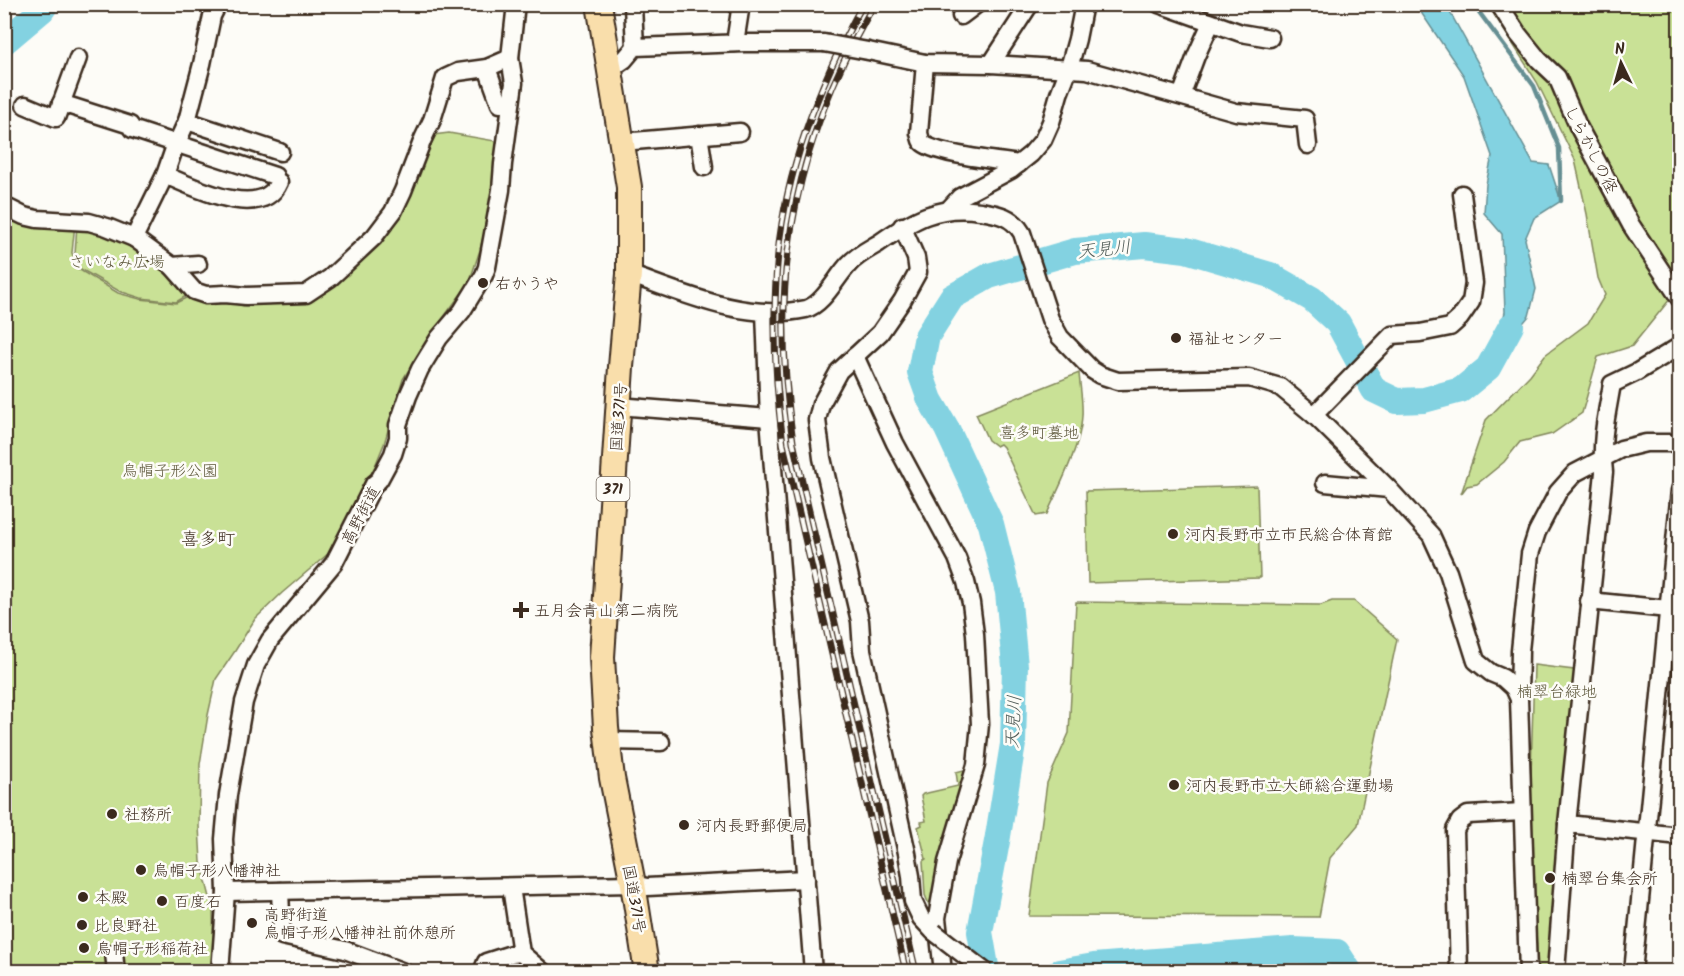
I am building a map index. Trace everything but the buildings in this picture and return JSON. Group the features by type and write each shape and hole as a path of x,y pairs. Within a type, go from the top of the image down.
{"highway":[{"name":"国道371号","path":"599,4 629,187 629,274 602,657 607,741 612,778 633,884 647,972"}],"street":[{"path":"134,238 165,175 187,122 212,16 218,4"},
{"name":"高野街道","path":"220,972 226,892 224,839 228,795 244,702 256,665 270,639 334,563 374,484 379,480 393,454 398,438 398,425 420,369 484,275 501,190 514,83 510,58 516,4"},
{"path":"735,43 741,4"},
{"path":"961,16 977,4"},
{"path":"1010,4 1020,18"},
{"path":"991,64 1031,4"},
{"path":"949,209 960,197 1011,170 1031,154 1047,132 1069,68 1084,4"},
{"path":"1158,4 1240,33 1270,38"},
{"name":"しらかしの径","path":"1499,4 1518,34 1539,60 1557,77 1578,126 1631,225 1680,298"},
{"path":"611,69 624,60 635,47 633,6"},
{"path":"1181,96 1211,22"},
{"path":"635,47 824,42 925,63 991,64 1087,70 1236,112 1305,119 1308,145"},
{"path":"25,105 56,118 78,58"},
{"path":"4,206 24,216 89,222 134,238 172,266 194,291 206,295 306,294 330,278 374,237 393,212 432,120 445,78 458,72 487,68 510,58"},
{"path":"925,63 919,133 922,142 948,152 1018,164"},
{"path":"487,68 500,104"},
{"path":"61,103 277,179 275,190 268,195 258,200 246,201 212,195 165,175"},
{"path":"187,122 280,152"},
{"path":"622,142 740,132"},
{"path":"699,135 704,167"},
{"path":"1320,408 1392,335 1420,333 1450,327 1460,318 1471,302 1474,283 1462,194"},
{"path":"629,274 741,310 765,312 807,309 817,304 857,256 902,226 938,211 949,209 966,209 1006,218 1016,223 1022,233 1050,319 1060,337 1092,370 1100,375 1119,381 1249,378 1280,387 1320,408 1431,535 1448,572 1476,661 1491,673 1503,678 1514,688 1519,699"},
{"path":"902,226 916,258 918,272 880,333 839,371 821,404 817,420 822,458 860,621 862,650 909,864 913,901 921,918 934,932 987,972"},
{"path":"172,266 198,264"},
{"path":"765,312 770,418 813,972"},
{"path":"1556,972 1567,824 1604,472 1602,459 1604,432 1612,384 1680,346"},
{"path":"855,356 895,443 957,558 971,603 975,634 979,735 976,765 947,862 937,918 943,972"},
{"path":"618,406 770,418"},
{"path":"1528,972 1519,699 1520,651 1530,554 1537,532 1558,492 1575,473 1621,449 1646,443 1680,443"},
{"path":"1325,483 1389,489"},
{"path":"1633,972 1647,832 1674,610 1680,490"},
{"path":"1589,602 1674,610"},
{"path":"607,741 661,742"},
{"path":"1460,972 1455,830 1467,815 1522,812"},
{"path":"1567,824 1680,836"},
{"path":"226,892 633,884 647,887 806,879"},
{"path":"511,887 521,953 543,972"},
{"path":"280,891 282,936 345,951 404,972"},
{"path":"114,953 116,972"},
{"path":"482,972 486,962 521,953"}],"green space":[{"path":"1488,5 1679,5 1679,288 1632,346 1598,357 1582,413 1552,434 1520,442 1504,462 1477,484 1467,486 1461,494 1486,420 1530,375 1545,355 1588,323 1605,295 1598,278 1575,160 1537,82"},
{"name":"烏帽子形公園","path":"449,133 501,142 496,182 480,250 469,283 432,333 403,379 384,444 375,466 329,553 255,619 216,679 200,764 199,826 201,862 213,909 214,962 212,971 5,971 4,210 75,223 72,253 78,269 118,293 140,299 176,303 194,294 244,306 283,303 305,299 381,216 433,135"},
{"name":"さいなみ広場","path":"77,224 131,239 193,292 176,302 141,298 119,291 79,268 75,254"},
{"name":"喜多町墓地","path":"1079,373 1082,411 1078,440 1047,514 1036,516 1003,447 1000,444 996,446 988,440 976,414"},
{"name":"河内長野市立市民総合体育館","path":"1257,486 1260,578 1088,583 1086,491"},
{"path":"1332,601 1354,601 1397,639 1358,825 1330,858 1319,917 1029,916 1047,783 1069,733 1076,602 1321,605"},
{"name":"楠翠台緑地","path":"1534,665 1582,671 1551,971 1538,971 1530,812"},
{"path":"971,768 929,905 925,895 923,861 926,859 918,827 922,825 921,822 926,821 921,796 958,786 956,772"}],"water":[{"path":"1416,5 1446,5 1533,163 1549,165 1561,201 1534,218 1525,239 1536,289 1529,316 1494,358 1505,312 1502,234 1484,213 1486,184 1492,156 1464,76"}],"waterway":[{"path":"4,42 46,4"},
{"path":"1473,4 1534,86 1559,148 1561,201"},
{"name":"天見川","path":"987,972 980,932 1013,744 1015,666 1008,592 991,524 947,429 930,400 920,372 927,336 952,297 989,276 1075,251 1144,245 1186,250 1270,275 1312,299 1338,323 1374,390 1397,401 1424,400 1461,390 1488,368 1511,326"},
{"name":"天見川","path":"1059,972 1094,966 1293,950 1337,952 1350,972"}],"railway":[{"path":"863,4 820,93 789,188 778,253 775,349 783,444 906,972"},
{"path":"874,4 834,83 808,154 796,203 788,252 784,300 784,347 793,442 916,972"}],"place":[{"name":"右かうや","path":"483,283"},
{"name":"福祉センター","path":"1176,338"},
{"name":"河内長野市立市民総合体育館","path":"1173,534"},
{"name":"五月会青山第二病院","path":"521,610"},
{"name":"河内長野市立大師総合運動場","path":"1174,785"},
{"name":"社務所","path":"112,814"},
{"name":"河内長野郵便局","path":"684,825"},
{"name":"烏帽子形八幡神社","path":"141,870"},
{"name":"楠翠台集会所","path":"1550,878"},
{"name":"本殿","path":"83,897"},
{"name":"百度石","path":"162,901"},
{"name":"高野街道 烏帽子形八幡神社前休憩所","path":"252,923"},
{"name":"比良野社","path":"82,925"},
{"name":"烏帽子形稲荷社","path":"84,948"}],"district":[{"name":"喜多町","path":"208,539"}]}
